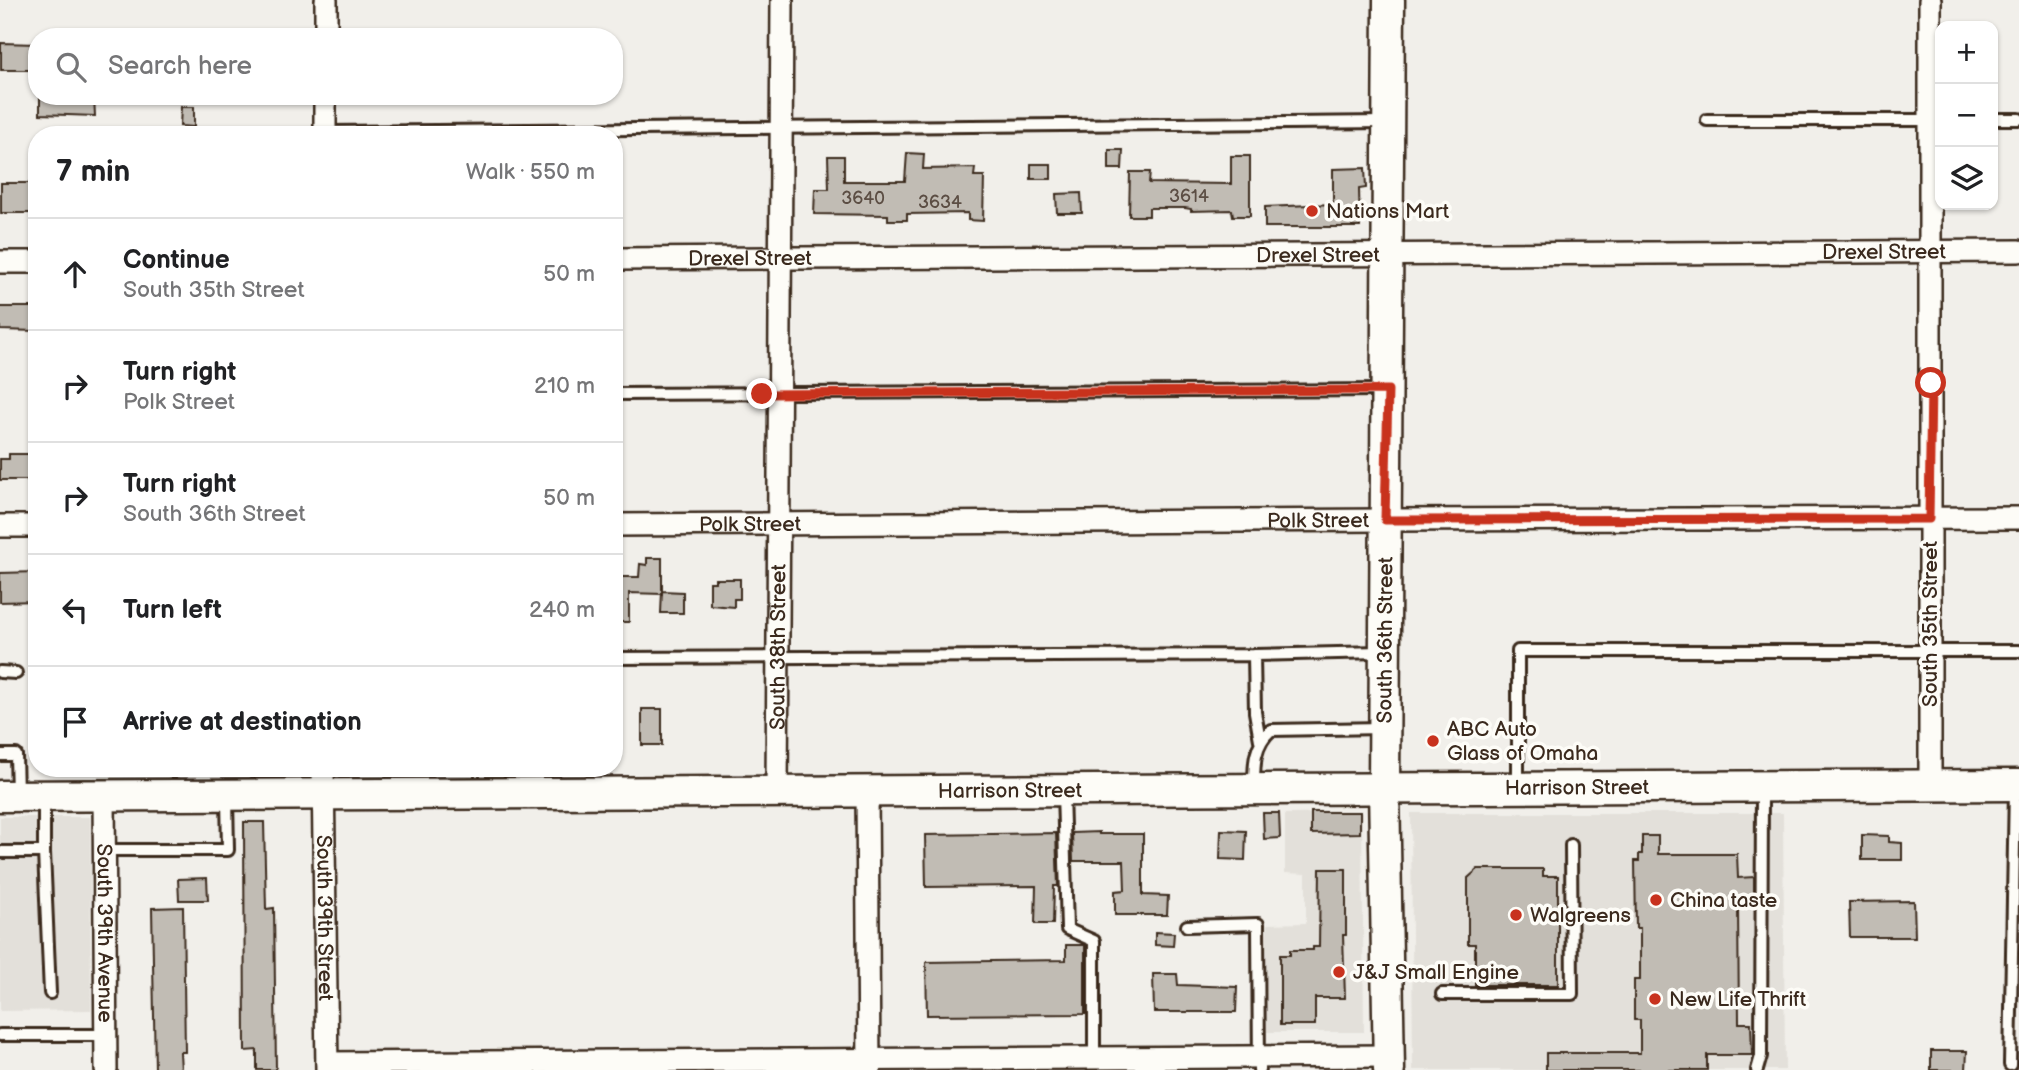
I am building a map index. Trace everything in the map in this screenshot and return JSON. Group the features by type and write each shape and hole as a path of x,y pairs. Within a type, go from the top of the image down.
{"main road":[{"name":"South 36th Street","path":"1389,0 1384,728 1389,1063"},
{"name":"Harrison Street","path":"20,796 227,794 323,781 777,791 2017,785"}],"street":[{"path":"326,0 326,28"},
{"name":"South 38th Street","path":"777,791 782,0"},
{"name":"South 35th Street","path":"1930,0 1935,120 1930,252 1930,785"},
{"path":"325,105 325,126"},
{"name":"Drexel Street","path":"623,259 2019,251"},
{"path":"0,262 28,262"},
{"name":"Polk Street","path":"623,525 2019,518"},
{"path":"0,526 28,526"},
{"name":"South 39th Street","path":"323,781 327,1067"},
{"path":"867,790 869,1064"},
{"name":"South 39th Avenue","path":"104,795 106,1070"},
{"path":"327,1067 869,1064 1094,1057 1259,1063 1389,1063"}],"lane":[{"path":"1998,119 2019,119"},
{"path":"1707,120 1935,120"},
{"path":"623,129 1389,122"},
{"path":"623,394 1388,390"},
{"path":"623,658 1385,652"},
{"path":"1518,787 1518,652 2019,652"},
{"path":"1254,655 1255,712 1259,740 1254,788"},
{"path":"0,673 16,673"},
{"path":"1259,740 1271,730 1384,728"},
{"path":"0,755 16,755 20,796 44,852 50,993"},
{"path":"2010,1065 2017,785"},
{"path":"1757,1070 1762,1056 1762,786"},
{"path":"1063,789 1068,929 1094,941 1094,1057"},
{"path":"104,850 228,850 227,794"},
{"path":"1442,994 1572,994 1571,845"},
{"path":"0,852 44,852"},
{"path":"1186,926 1258,924 1259,1063"},
{"path":"0,1035 105,1035"}],"shaded area":[{"path":"1362,813 1364,1032 1267,1032 1267,924 1306,923 1306,874 1285,873 1285,814"},
{"path":"1411,813 1783,813 1785,1070 1413,1070"},
{"path":"0,817 90,817 91,1010 0,1011"}],"building":[{"path":"1,43 28,44 28,70 1,70"},
{"path":"40,105 94,105 95,116 40,114"},
{"path":"181,107 194,107 194,126 180,126"},
{"path":"1109,150 1123,150 1122,169 1109,169"},
{"path":"907,153 924,154 923,169 975,168 974,176 984,176 983,221 968,220 968,213 907,214 907,220 888,220 888,215 814,214 815,189 829,189 828,156 844,156 844,181 905,181"},
{"path":"1231,156 1250,156 1250,216 1233,216 1232,210 1149,208 1149,216 1129,216 1130,172 1150,172 1149,183 1231,184"},
{"path":"1031,164 1051,164 1051,179 1031,179"},
{"name":"Nations Mart","path":"1365,168 1366,188 1359,189 1360,227 1265,227 1265,207 1333,204 1333,169"},
{"path":"1,183 28,183 28,213 1,213"},
{"path":"1081,193 1082,213 1057,213 1056,194"},
{"path":"0,307 28,307 28,331 0,330"},
{"path":"9,454 28,454 28,480 0,480 0,459 9,459"},
{"path":"647,558 662,558 662,594 629,593 629,622 623,622 623,577 639,577 640,564 647,565"},
{"path":"28,572 28,601 0,602 0,573"},
{"path":"715,579 740,579 740,599 734,599 734,607 710,605 710,582 715,582"},
{"path":"662,591 683,592 683,613 661,613"},
{"path":"642,709 662,709 662,745 642,745"},
{"path":"1311,812 1360,812 1360,833 1311,834"},
{"path":"1263,813 1279,813 1280,838 1264,839"},
{"path":"244,822 264,822 266,909 274,908 276,1070 257,1070 257,1050 245,1051"},
{"path":"1221,830 1246,831 1245,860 1220,859"},
{"path":"1056,833 1058,886 1054,886 1053,924 1035,924 1036,886 926,887 925,835"},
{"path":"1072,833 1143,834 1143,895 1168,896 1167,915 1115,915 1115,891 1125,890 1124,861 1073,861"},
{"path":"1862,835 1889,836 1889,842 1902,843 1902,860 1862,860"},
{"path":"1642,836 1658,836 1658,854 1737,854 1738,878 1754,877 1754,906 1738,906 1739,1023 1751,1023 1752,1055 1707,1055 1707,1070 1546,1070 1546,1053 1640,1053 1640,1020 1634,1020 1634,980 1640,980 1640,928 1636,928 1635,861 1639,861 1639,854 1642,854"},
{"path":"1320,869 1346,869 1346,935 1343,935 1345,998 1315,998 1315,1025 1280,1025 1280,955 1290,955 1290,950 1313,950 1313,947 1319,947"},
{"name":"Walgreens","path":"1478,869 1543,869 1543,876 1558,876 1558,985 1475,985 1475,944 1468,944 1468,878"},
{"path":"207,878 208,900 179,900 178,879"},
{"path":"1914,901 1915,937 1850,937 1849,902"},
{"path":"183,907 185,1052 180,1052 181,1070 155,1070 152,908"},
{"path":"1155,932 1174,933 1173,946 1155,945"},
{"path":"1066,945 1085,945 1085,1014 927,1015 926,962 1066,960"},
{"path":"1153,974 1177,974 1178,985 1237,987 1236,1012 1154,1012"},
{"path":"1931,1051 1967,1051 1966,1070 1931,1070"}],"place":[{"name":"Nations Mart","path":"1312,211"},
{"name":"ABC Auto Glass of Omaha","path":"1433,741"},
{"name":"China taste","path":"1656,900"},
{"name":"Walgreens","path":"1516,915"},
{"name":"J&J Small Engine","path":"1339,972"},
{"name":"New Life Thrift","path":"1655,999"}],"route":[{"path":"762,394 1388,390 1385,520 1929,519 1931,383"}]}
